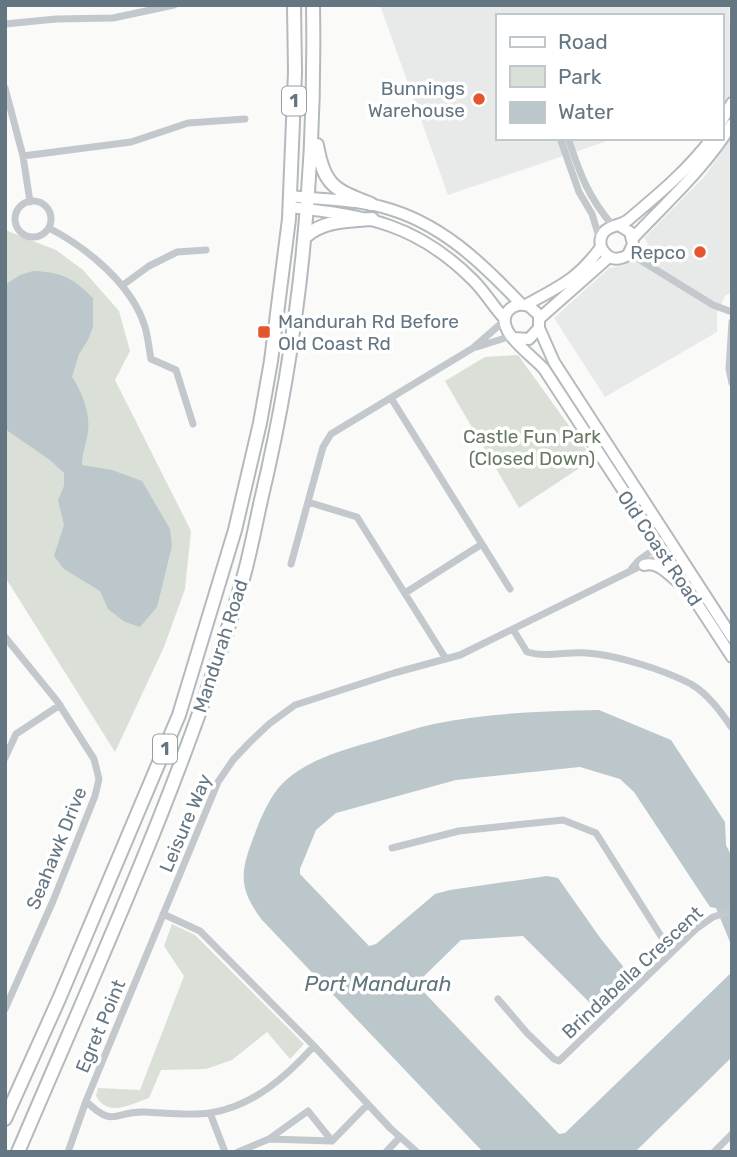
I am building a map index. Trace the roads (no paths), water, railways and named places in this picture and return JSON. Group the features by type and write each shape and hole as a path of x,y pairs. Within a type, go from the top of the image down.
{"highway":[{"name":"1","path":"290,202 295,72 294,5"},
{"name":"1","path":"305,237 314,121 313,5"},
{"path":"314,121 320,162 330,183 337,190 371,204"},
{"name":"Mandurah Road","path":"5,1119 59,999 179,715 248,480 271,361 290,202"},
{"path":"305,237 313,230 336,222 372,219"},
{"name":"Mandurah Road","path":"18,1152 183,756 235,604 274,449 295,327 305,237"}],"main road":[{"path":"723,119 732,103"},
{"path":"504,320 512,307 563,286 588,264 607,229 617,226 670,186 695,161 711,140"},
{"path":"633,238 691,180 722,140"},
{"path":"290,202 371,204 415,218 466,249 484,264 524,304 535,309 539,323"},
{"path":"308,204 372,219 406,231 438,250 472,279 504,320 506,330 512,337 529,339 539,323 609,257 622,258 629,253 634,244 633,238 626,228 617,226"},
{"path":"601,244 609,257"},
{"name":"Old Coast Road","path":"539,323 554,362 666,547 692,597 732,657"},
{"name":"Old Coast Road","path":"512,337 544,369 666,547 732,637"},
{"path":"644,565 649,563 660,566 692,597"}],"street":[{"path":"5,24 56,19 113,18 174,5"},
{"path":"5,88 23,156 30,202"},
{"path":"23,156 131,142 188,123 245,119"},
{"path":"561,140 579,192 592,214 601,244"},
{"path":"569,140 582,182 597,208 617,226"},
{"path":"39,202 47,207 51,215 48,229 34,237 25,235 16,221 17,213 22,206 39,202"},
{"path":"48,229 88,252 123,285 145,325 151,359 176,370 193,424"},
{"path":"123,285 149,265 177,252 205,250"},
{"path":"629,253 705,300 732,312"},
{"path":"291,564 323,447 331,434 472,348 504,320"},
{"path":"732,322 729,348 732,383"},
{"path":"472,348 512,337"},
{"path":"391,398 510,589"},
{"path":"308,502 357,517 446,659"},
{"path":"405,593 482,544"},
{"name":"Leisure Way","path":"632,569 644,565 666,547"},
{"name":"Leisure Way","path":"163,914 218,782 233,760 269,724 295,705 460,655 514,631 632,569 666,547"},
{"path":"514,631 527,652 537,655 600,655 649,668 693,685 718,707 732,728"},
{"name":"Seahawk Drive","path":"5,637 60,705 94,759 99,779 95,796 53,901 6,1005"},
{"path":"5,758 16,734 60,705"},
{"path":"391,848 459,831 563,820 596,833 671,952"},
{"name":"Brindabella Crescent","path":"498,999 527,1033 559,1061 671,952 713,917 732,911"},
{"path":"163,914 200,931 417,1152"},
{"name":"Egret Point","path":"68,1152 86,1101 163,914"},
{"path":"86,1101 97,1112 108,1117 121,1117 142,1111 165,1115 210,1113 237,1105 269,1089 293,1069 314,1046"},
{"path":"269,1139 332,1140 368,1104"},
{"path":"238,1152 269,1139 308,1111 332,1140"},
{"path":"210,1113 225,1152"},
{"path":"713,1152 732,1134"},
{"path":"386,1152 400,1137"}],"water":[{"path":"33,271 66,277 93,298 93,327 79,354 72,377 83,398 88,422 82,465 112,470 142,481 170,529 172,546 157,607 140,627 125,622 108,609 100,591 64,569 54,556 64,525 58,500 64,486 64,473 5,429 5,285 20,275"},
{"name":"Port Mandurah","path":"599,710 671,740 725,822 726,845 732,857 732,947 716,908 710,907 634,792 620,779 580,767 456,780 336,813 316,830 300,869 300,874 369,946 376,944 435,894 547,876 558,878 634,980 598,1011 523,936 461,940 418,982 418,986 559,1134 565,1133 732,972 732,1057 635,1152 483,1152 262,920 245,889 246,860 266,807 275,793 294,774 324,758 408,731 454,720 516,713"}],"place":[{"name":"Bunnings Warehouse","path":"479,99"},
{"name":"Repco","path":"700,252"},
{"name":"Mandurah Rd Before Old Coast Rd","path":"264,332"}],"park label":[{"name":"Castle Fun Park (Closed Down)","path":"532,447"}]}
